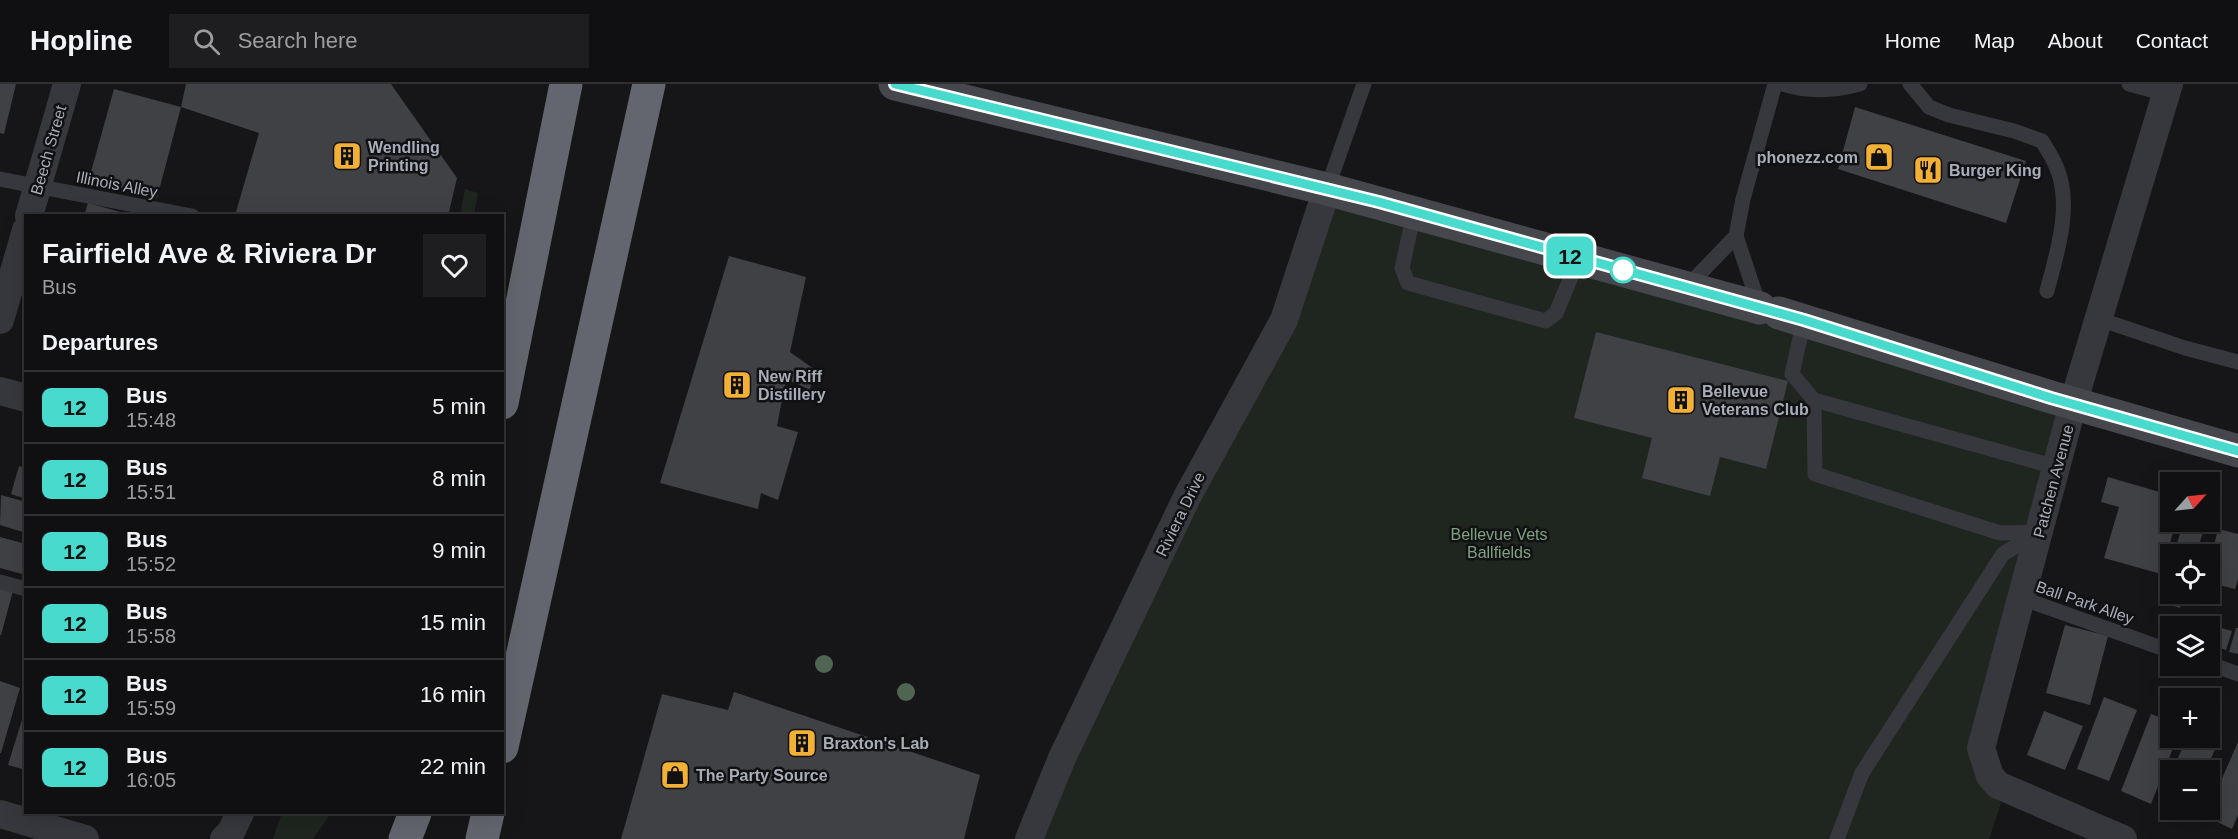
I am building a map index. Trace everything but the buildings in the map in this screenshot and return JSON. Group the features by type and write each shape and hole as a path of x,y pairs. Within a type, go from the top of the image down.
{"highway":[{"path":"504,393 566,84"},
{"path":"504,738 649,84"},
{"path":"405,839 415,814"},
{"path":"482,839 488,814"}],"main road":[{"path":"895,84 1327,189 1781,314 2073,404 2238,451"}],"street":[{"name":"Beech Street","path":"30,214 67,84"},
{"name":"Patchen Avenue","path":"2123,839 1998,785 1990,776 1980,748 2073,404 2167,89"},
{"name":"Riviera Drive","path":"1029,839 1062,758 1187,497 1284,320 1327,189"},
{"path":"0,320 24,237"},
{"path":"0,391 24,397"},
{"path":"0,814 85,839"},
{"path":"224,839 231,832 240,814"}],"lane":[{"path":"1327,189 1364,84"},
{"path":"1686,288 1736,236 1743,199 1775,84"},
{"path":"1783,84 1800,90 1820,90 1860,84"},
{"path":"1910,84 1929,107 1949,115 2042,141 2057,168 2064,203 2056,257 2047,291"},
{"path":"2129,84 2167,89"},
{"name":"Illinois Alley","path":"0,179 181,214"},
{"path":"1414,213 1402,268 1408,283 1546,321 1556,313 1579,258"},
{"path":"1736,236 1781,314 1792,374 1814,400 2056,467"},
{"path":"2099,319 2185,348 2238,362"},
{"path":"1814,400 1815,474 2000,533 2039,532"},
{"path":"1837,839 1862,773 2003,554 2039,532"},
{"path":"0,582 24,588"},
{"name":"Ball Park Alley","path":"2021,598 2160,647"},
{"path":"2220,668 2238,674"}],"green space":[{"path":"465,189 478,193 474,214 460,214"},
{"name":"Bellevue Vets Ballfields","path":"1327,189 2073,404 1987,788 2001,803 1989,839 1029,839 1284,320"},
{"path":"282,814 330,814 313,839 273,839"}],"bus line":[{"name":"12","path":"895,84 1379,202 1804,320 2051,398 2238,451"}],"place":[{"name":"Wendling Printing","path":"347,156"},
{"name":"phonezz.com","path":"1879,157"},
{"name":"Burger King","path":"1928,170"},
{"name":"New Riff Distillery","path":"737,385"},
{"name":"Bellevue Veterans Club","path":"1681,400"},
{"name":"Braxton's Lab","path":"802,743"},
{"name":"The Party Source","path":"675,775"}]}
